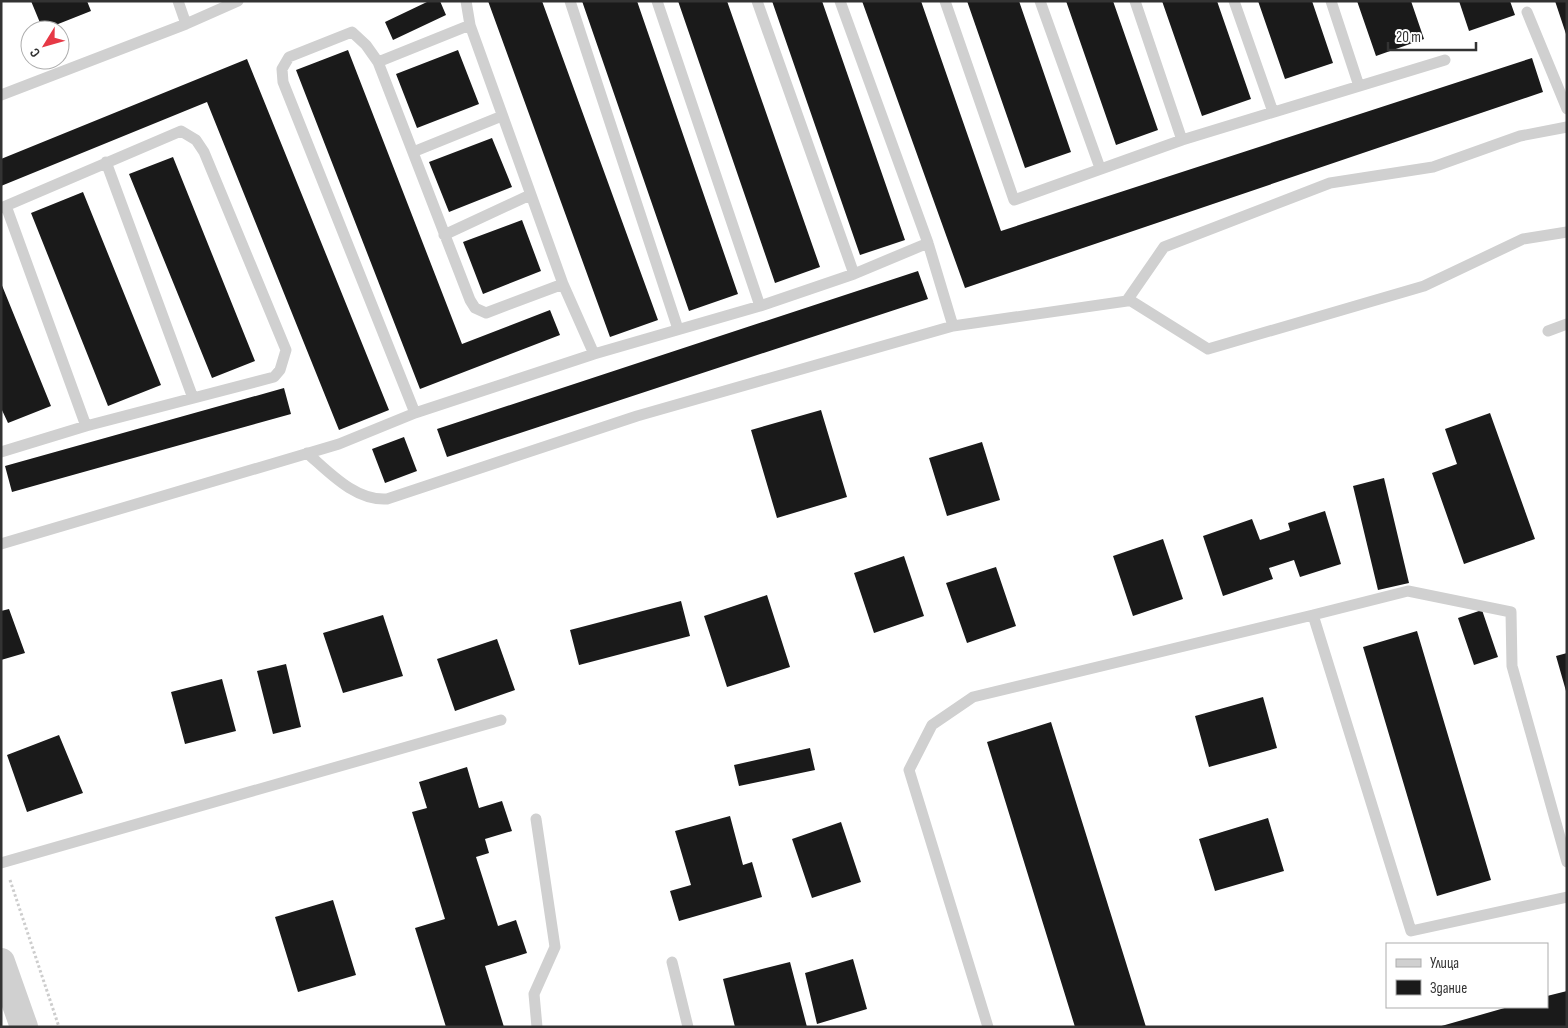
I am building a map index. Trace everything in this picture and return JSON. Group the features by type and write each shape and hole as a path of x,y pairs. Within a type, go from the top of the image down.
{"street":[{"path":"1,962 24,1027"}],"lane":[{"path":"178,1 186,24"},
{"path":"1,96 186,24 238,1"},
{"path":"466,1 470,25 530,195 563,284 594,354"},
{"path":"570,1 678,329"},
{"path":"657,1 760,306"},
{"path":"757,1 854,274"},
{"path":"840,1 928,243 954,326"},
{"path":"945,1 1014,200 1182,140 1445,60"},
{"path":"1040,1 1100,168"},
{"path":"1135,1 1182,140"},
{"path":"1234,1 1273,112"},
{"path":"1331,1 1359,86"},
{"path":"1527,12 1567,109"},
{"path":"378,62 470,25"},
{"path":"415,413 283,82 282,69 289,57 352,32 366,45 378,62 444,235 475,308 486,312 563,284"},
{"path":"413,152 502,116"},
{"path":"306,453 341,482 357,492 376,500 388,499 637,416 954,326 1127,302 1164,247 1330,183 1433,167 1520,136 1567,127"},
{"path":"1,452 86,426 274,377 284,360 286,350 283,340 204,152 196,140 181,131 4,207 86,426"},
{"path":"106,162 193,398"},
{"path":"444,235 530,195"},
{"path":"1128,299 1208,349 1424,286 1523,239 1567,232"},
{"path":"1,544 339,444 415,413 594,354 760,306 854,274 928,243"},
{"path":"1548,331 1567,324"},
{"path":"988,1027 910,770 932,725 973,697 1408,592 1511,612 1512,666 1567,862"},
{"path":"1313,614 1411,931 1567,897"},
{"path":"2,862 501,720"},
{"path":"536,819 555,947 534,994 537,1027"},
{"path":"672,962 688,1027"}],"path":[{"path":"2,862 59,1027"}],"building":[{"path":"31,1 87,1 91,11 68,20 39,20"},
{"path":"429,1 440,1 446,15 393,40 385,22"},
{"path":"488,1 542,1 658,320 610,337"},
{"path":"582,1 637,1 738,294 689,311"},
{"path":"678,1 727,1 820,267 775,283"},
{"path":"772,1 822,1 905,240 860,255"},
{"path":"862,1 921,1 1001,231 1532,58 1543,92 965,288"},
{"path":"967,1 1019,1 1071,152 1025,168"},
{"path":"1066,1 1113,1 1158,130 1116,145"},
{"path":"1162,1 1217,1 1251,99 1202,116"},
{"path":"1258,1 1312,1 1333,63 1285,79"},
{"path":"1357,1 1411,1 1424,39 1376,56"},
{"path":"1459,1 1510,1 1515,15 1469,31"},
{"path":"1555,1 1567,1 1567,34 1566,34"},
{"path":"348,50 462,344 550,310 560,335 420,389 296,70"},
{"path":"458,50 479,104 417,128 396,74"},
{"path":"247,59 389,410 339,430 207,102 1,186 1,159"},
{"path":"492,138 512,187 449,212 429,162"},
{"path":"173,157 255,361 212,378 129,174"},
{"path":"83,192 161,385 108,406 31,213"},
{"path":"522,220 541,271 483,294 463,242"},
{"path":"918,271 928,299 447,457 437,429"},
{"path":"1,283 51,406 8,423 1,408"},
{"path":"284,388 291,414 12,492 5,466"},
{"path":"821,410 847,497 777,518 751,430"},
{"path":"1490,413 1535,539 1464,564 1432,473 1457,464 1445,429"},
{"path":"404,437 417,471 385,483 372,449"},
{"path":"982,442 1000,500 947,516 929,458"},
{"path":"1384,478 1409,583 1378,590 1353,486"},
{"path":"1325,511 1341,564 1300,577 1294,560 1269,568 1273,579 1223,596 1203,536 1252,519 1260,540 1290,530 1288,523"},
{"path":"1163,539 1183,599 1133,616 1113,556"},
{"path":"904,556 924,616 874,633 854,573"},
{"path":"996,567 1016,626 967,643 946,583"},
{"path":"767,595 790,667 727,687 704,616"},
{"path":"681,601 690,636 579,665 570,630"},
{"path":"9,609 25,653 1,660 1,611"},
{"path":"1482,610 1498,657 1474,665 1458,618"},
{"path":"383,615 403,676 343,693 323,633"},
{"path":"1417,631 1491,880 1437,896 1363,647"},
{"path":"497,639 515,690 455,711 437,659"},
{"path":"1567,653 1567,690 1566,691 1556,656"},
{"path":"286,664 301,727 273,734 257,671"},
{"path":"222,679 236,731 185,744 171,692"},
{"path":"1263,697 1277,748 1209,767 1195,716"},
{"path":"1051,722 1146,1027 1075,1027 987,742"},
{"path":"59,735 83,793 27,812 7,755"},
{"path":"810,748 815,770 739,786 734,765"},
{"path":"467,767 479,808 502,801 512,831 485,839 489,853 476,857 498,926 516,920 527,953 485,966 504,1027 446,1027 415,928 445,919 412,812 427,808 419,782"},
{"path":"730,816 743,865 752,862 762,897 679,921 670,891 691,885 675,831"},
{"path":"1268,818 1284,871 1215,891 1199,839"},
{"path":"841,822 861,882 812,898 792,839"},
{"path":"333,900 356,975 298,992 275,917"},
{"path":"853,959 867,1009 817,1024 805,973"},
{"path":"790,962 807,1027 735,1027 723,979"},
{"path":"1567,991 1567,1027 1438,1027 1504,1008 1548,1008 1548,996"}]}
